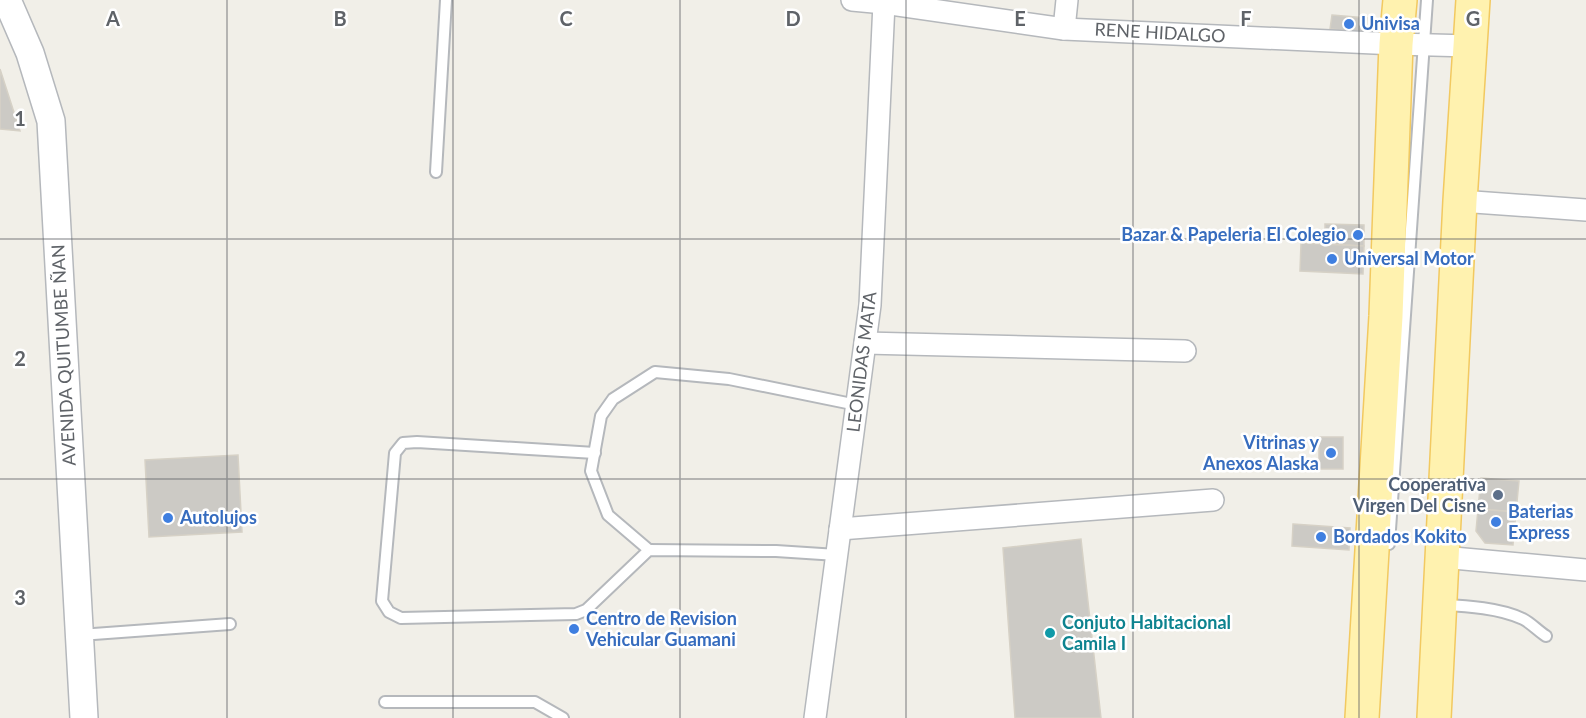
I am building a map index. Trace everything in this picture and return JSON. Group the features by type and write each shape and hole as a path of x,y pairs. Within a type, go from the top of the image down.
{"main road":[{"path":"1362,718 1386,316 1410,45 1400,0"},
{"path":"1434,718 1460,201 1459,46 1473,0"}],"street":[{"name":"AVENIDA QUITUMBE ÑAN","path":"8,0 30,53 51,120 84,718"},
{"name":"RENE HIDALGO","path":"852,0 1064,29 1459,46"},
{"path":"1064,29 1066,0"},
{"name":"LEONIDAS MATA","path":"815,718 870,305 884,3"},
{"path":"1460,201 1586,210"},
{"path":"865,343 1185,351"},
{"path":"840,529 1213,500"},
{"path":"1442,557 1586,570"}],"lane":[{"path":"436,172 446,0"},
{"path":"1388,550 1410,45 1427,0"},
{"path":"837,555 776,551 649,550 608,515 591,471 601,416 613,399 656,372 729,379 857,405"},
{"path":"595,453 403,443 395,453 382,601 389,612 401,618 576,614 586,610 649,550"},
{"path":"1439,605 1497,611 1523,619 1546,636"},
{"path":"80,635 230,624"},
{"path":"385,702 535,702 563,718"}],"building":[{"name":"Univisa","path":"1332,15 1367,18 1366,32 1330,29"},
{"path":"0,69 20,131 0,129"},
{"path":"1325,224 1364,225 1364,246 1325,244"},
{"name":"Universal Motor","path":"1301,243 1364,246 1363,274 1300,271"},
{"name":"Vitrinas y Anexos Alaska","path":"1319,437 1343,437 1343,469 1319,469"},
{"path":"238,455 242,532 149,537 145,460"},
{"name":"Cooperativa Virgen Del Cisne","path":"1481,478 1519,481 1516,512 1478,509"},
{"name":"Baterias Express","path":"1478,509 1516,512 1513,545 1485,543 1476,531"},
{"name":"Bordados Kokito","path":"1293,524 1350,528 1349,550 1292,546"},
{"name":"Conjuto Habitacional Camila I","path":"1081,539 1101,718 1015,718 1003,548"}],"place":[{"name":"Univisa","path":"1349,24"},
{"name":"Bazar & Papeleria El Colegio","path":"1358,235"},
{"name":"Universal Motor","path":"1332,259"},
{"name":"Vitrinas y Anexos Alaska","path":"1331,453"},
{"name":"Cooperativa Virgen Del Cisne","path":"1498,495"},
{"name":"Autolujos","path":"168,518"},
{"name":"Baterias Express","path":"1496,522"},
{"name":"Bordados Kokito","path":"1321,537"},
{"name":"Centro de Revision Vehicular Guamani","path":"574,629"},
{"name":"Conjuto Habitacional Camila I","path":"1050,633"}]}
